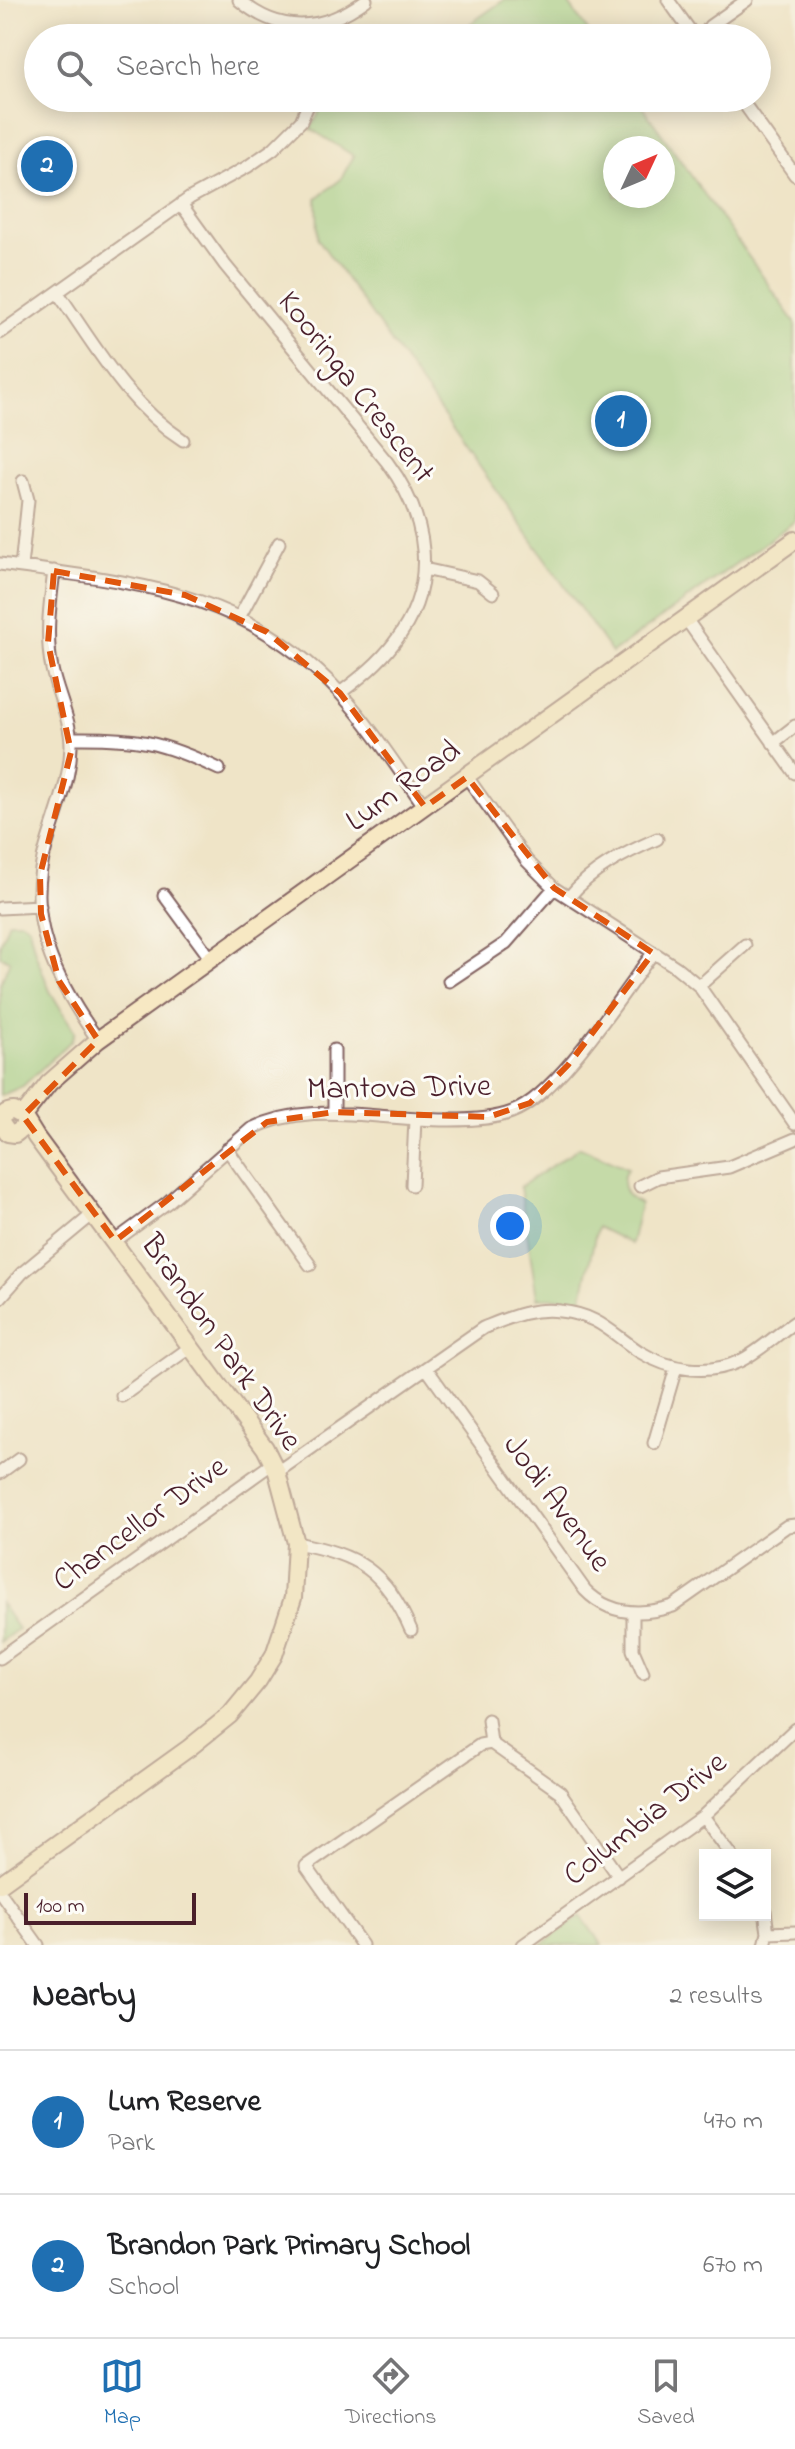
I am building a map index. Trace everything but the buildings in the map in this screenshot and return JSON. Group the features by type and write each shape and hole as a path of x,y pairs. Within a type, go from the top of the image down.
{"street":[{"path":"239,0 251,10 287,24"},
{"path":"326,24 366,0"},
{"path":"668,0 683,24"},
{"path":"713,24 747,0"},
{"path":"0,333 181,204 247,167 281,143 305,112"},
{"path":"752,112 791,160 795,175"},
{"name":"Kooringa Crescent","path":"181,204 225,265 401,482 413,504 421,530 424,569 414,609 396,641 367,672 340,693"},
{"path":"58,293 132,398 183,440"},
{"path":"21,567 28,500 23,481"},
{"name":"Lum Road","path":"9,1119 98,1040 795,540"},
{"path":"240,616 279,543"},
{"path":"0,564 172,591 240,616 292,649 340,693 425,807"},
{"path":"424,569 478,581 493,593"},
{"path":"54,571 48,643 51,667 71,738 66,789 49,836 40,875 40,906 46,944 59,981 98,1040"},
{"path":"686,619 795,773"},
{"path":"773,743 795,726"},
{"path":"71,738 124,737 154,743 219,769"},
{"path":"467,777 527,861 554,888 676,967 699,986 793,1117"},
{"path":"569,897 580,883 630,851 657,839"},
{"path":"449,981 506,943 554,888"},
{"path":"164,895 211,959"},
{"path":"0,908 40,906"},
{"path":"699,986 745,945"},
{"name":"Mantova Drive","path":"115,1241 168,1202 251,1129 267,1122 298,1114 334,1112 415,1119 488,1117 511,1113 530,1103 557,1078 653,953"},
{"path":"334,1050 334,1112"},
{"name":"Brandon Park Drive","path":"0,1884 230,1715 258,1681 274,1655 293,1598 296,1543 275,1468 254,1430 115,1241 76,1192 9,1119"},
{"path":"412,1185 415,1119"},
{"path":"640,1186 658,1177 729,1167 795,1139"},
{"path":"227,1149 310,1265"},
{"path":"0,1298 22,1273 93,1214"},
{"name":"Chancellor Drive","path":"0,1658 483,1328 506,1318 558,1310 588,1317 615,1331 641,1352 676,1368 714,1369 740,1361 795,1322"},
{"path":"122,1396 192,1346"},
{"path":"654,1443 676,1368"},
{"name":"Jodi Avenue","path":"427,1369 585,1590 595,1601 611,1609 656,1612 673,1606 787,1526 795,1525"},
{"path":"0,1473 19,1459"},
{"path":"296,1543 341,1554 370,1569 398,1599 411,1630"},
{"path":"633,1612 633,1650 643,1673"},
{"path":"488,1720 491,1743"},
{"name":"Columbia Drive","path":"523,1945 703,1816 795,1729"},
{"path":"362,1945 306,1866 480,1745 491,1743 560,1792 619,1877"},
{"path":"703,1816 728,1849"},
{"path":"0,1892 38,1945"},
{"path":"766,1939 795,1932"}],"highlighted area":[{"path":"54,571 185,595 267,632 340,693 425,807 467,777 554,888 653,953 568,1065 530,1103 488,1117 334,1112 267,1122 115,1241 23,1116 98,1040 59,981 41,914 40,875 71,752 48,643"}],"green space":[{"path":"504,0 566,0 583,24 470,24"},
{"path":"320,112 646,112 663,136 603,136 603,208 675,208 675,153 795,322 795,521 612,653 318,239 317,198 340,180 354,156 311,129"},
{"path":"9,921 22,921 29,927 50,991 75,1032 71,1041 23,1086 0,1096 0,985 10,960 0,956 0,944"},
{"path":"580,1147 628,1168 623,1179 624,1189 640,1204 631,1244 597,1227 581,1302 537,1298 520,1187"},
{"path":"0,1603 18,1629 0,1642"},
{"path":"581,1916 602,1945 541,1945"}],"place":[{"name":"Brandon Park Primary School","path":"47,166"},
{"name":"Lum Reserve","path":"621,421"}]}
